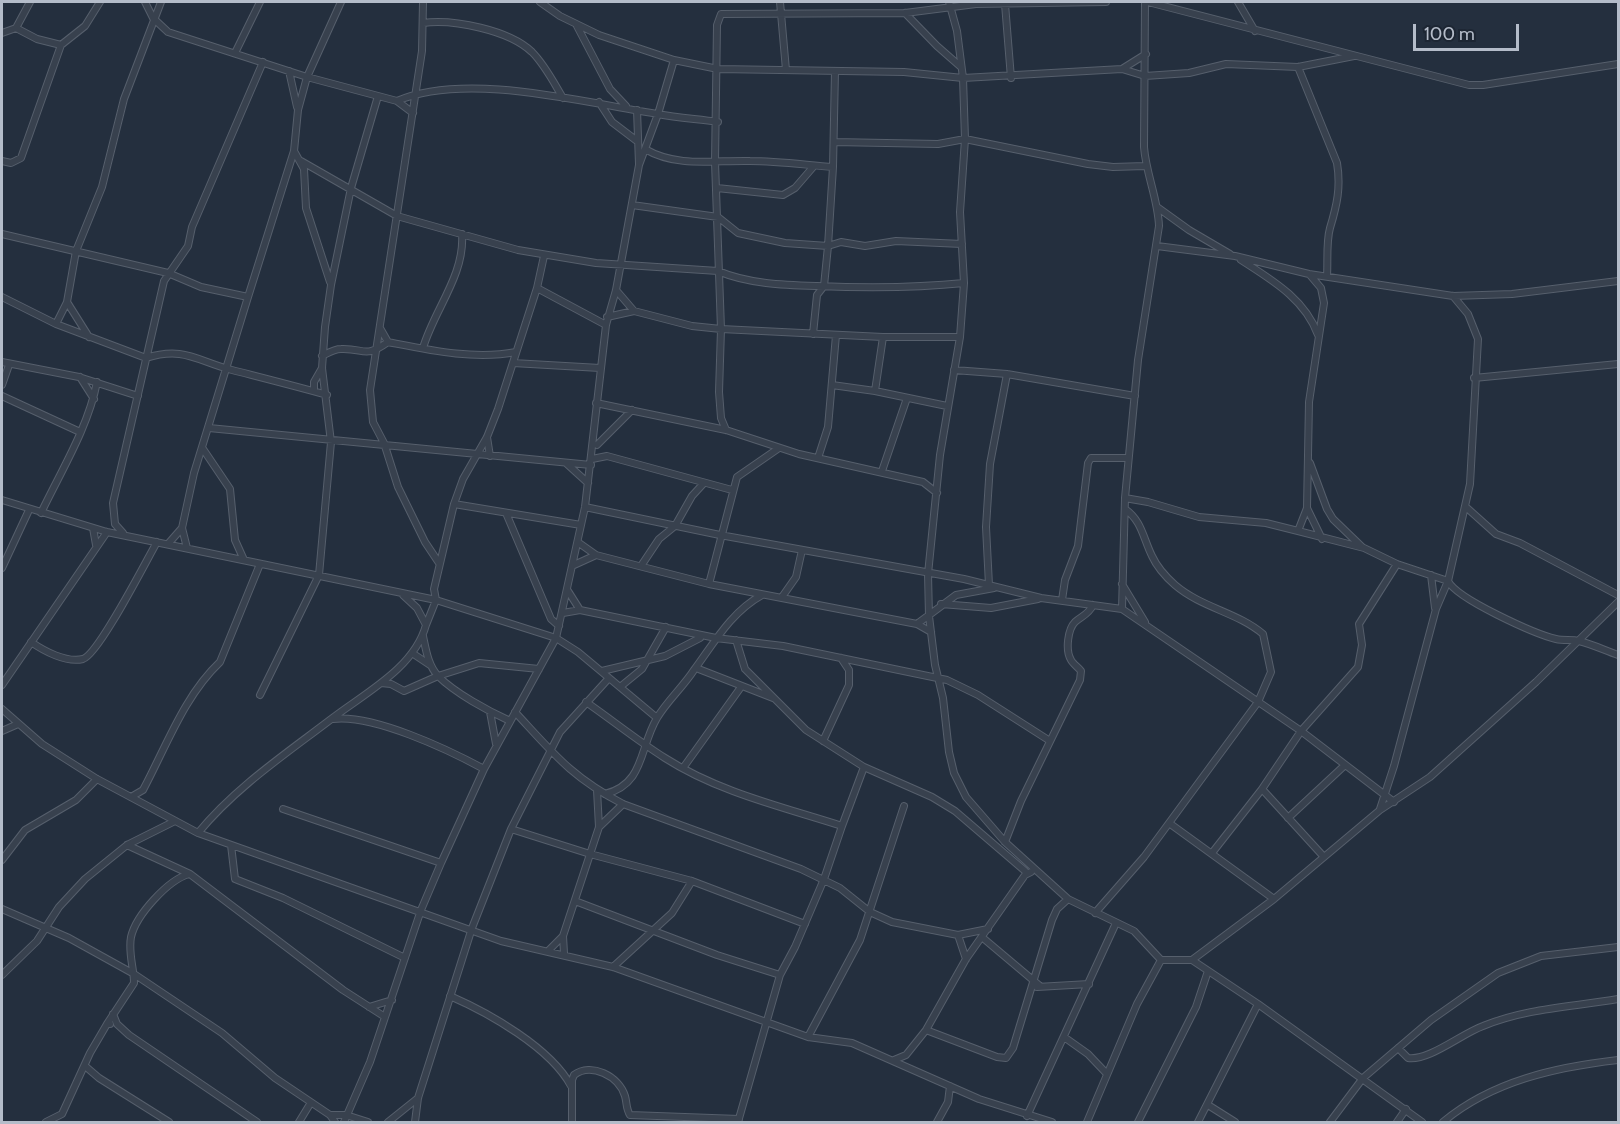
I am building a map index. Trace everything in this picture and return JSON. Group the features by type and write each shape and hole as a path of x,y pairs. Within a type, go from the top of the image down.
{"street":[{"path":"2,33 16,28 30,2"},
{"path":"2,161 11,163 21,158 61,45 85,26 100,2"},
{"path":"145,2 153,18 168,33 307,77 397,101 414,113"},
{"path":"56,324 67,302 76,251 102,187 124,99 161,2"},
{"path":"235,53 260,2"},
{"path":"187,548 182,528 194,473 294,151 298,110 307,77 341,2"},
{"path":"423,2 414,113 379,328 370,390 370,411 406,505 440,563"},
{"path":"540,2 577,25 674,60 718,69 904,72 963,78 1011,78 1122,69 1146,76 1189,73 1226,64 1298,67 1354,56"},
{"path":"780,2 783,15 786,70"},
{"path":"726,430 721,418 721,329 715,162 717,25 721,14 905,12 949,4 1106,2"},
{"path":"1122,609 1128,458 1138,360 1159,226 1157,207 1145,166 1146,2 1476,85 1618,64"},
{"path":"1238,2 1255,31"},
{"path":"949,4 957,31 963,78 965,139 960,212 964,283 960,337 947,406 928,574 929,616 935,665 954,773 966,797 1005,843 1034,870 1068,899 1143,938 1161,960"},
{"path":"1005,4 1011,78"},
{"path":"905,12 937,46 961,67"},
{"path":"423,23 453,22 514,38 533,53 563,98"},
{"path":"577,25 610,89 628,108"},
{"path":"16,28 38,39 61,45"},
{"path":"1122,69 1146,54"},
{"path":"345,1119 370,1062 421,910 441,863 496,745 556,638 579,543 585,507 595,444 596,404 606,325 616,290 639,165 658,114 674,60"},
{"path":"124,534 114,524 113,503 164,282 188,246 192,227 263,63"},
{"path":"1298,67 1337,163 1340,180 1337,211 1330,230 1327,276"},
{"path":"289,71 298,110"},
{"path":"813,334 818,295 824,286 828,246 834,142 835,71"},
{"path":"397,101 416,93 485,90 599,102 658,114 717,122"},
{"path":"260,695 319,575 331,442 322,356 331,285 351,188 378,96"},
{"path":"599,102 612,122 637,141"},
{"path":"637,110 639,165"},
{"path":"834,142 938,144 965,139 1088,164 1113,167 1145,166"},
{"path":"645,149 655,155 677,160 753,161 833,167"},
{"path":"294,151 301,161 305,175 306,208 331,285"},
{"path":"301,161 397,216 544,256 718,271 781,285 883,289 964,283"},
{"path":"717,188 783,195 795,188 813,166"},
{"path":"632,205 718,217 738,233 785,243 828,246 841,242 865,246 896,241 962,244"},
{"path":"1157,207 1189,230 1271,279 1300,304 1308,314 1318,336"},
{"path":"2,234 168,273 201,287 248,297"},
{"path":"423,348 432,320 457,270 462,252 462,234"},
{"path":"1157,246 1235,256 1309,274 1453,296 1512,294 1618,281"},
{"path":"198,833 235,794 380,683 412,653 423,636 436,600 434,589 454,504 475,454 487,437 537,288 544,256"},
{"path":"158,272 164,282"},
{"path":"1298,531 1307,508 1310,402 1324,295 1317,280 1309,274"},
{"path":"537,288 606,325"},
{"path":"616,290 634,311"},
{"path":"1380,810 1436,609 1448,581 1467,508 1476,330 1463,305 1453,296"},
{"path":"2,297 56,324 146,358 177,353 205,359 227,369 304,387 327,395"},
{"path":"67,302 89,337"},
{"path":"608,317 634,311 692,326 721,329 883,337 960,337"},
{"path":"379,328 388,342"},
{"path":"818,458 828,427 836,335"},
{"path":"875,391 883,337"},
{"path":"322,356 341,349 358,352 376,350 388,342 461,354 516,352"},
{"path":"2,362 79,377 138,396"},
{"path":"513,363 600,368"},
{"path":"1474,378 1510,377 1525,372 1618,364"},
{"path":"2,385 9,365"},
{"path":"314,391 314,382 322,368"},
{"path":"954,370 1007,374 1135,396"},
{"path":"989,585 986,527 990,464 1007,374"},
{"path":"79,377 94,400"},
{"path":"41,513 94,400 97,382"},
{"path":"304,387 314,382"},
{"path":"832,385 875,391 947,406"},
{"path":"2,396 80,432"},
{"path":"882,471 908,398"},
{"path":"596,404 726,430 779,448 923,482 937,493"},
{"path":"595,444 632,410"},
{"path":"713,427 721,418"},
{"path":"209,429 331,442 384,443 566,463 591,462 607,456"},
{"path":"487,437 490,456"},
{"path":"595,444 607,456 703,484 732,490"},
{"path":"709,584 732,490 740,474 779,448"},
{"path":"203,449 230,489 235,540 244,560"},
{"path":"1062,600 1065,580 1078,546 1088,463 1091,458 1097,457 1128,458"},
{"path":"1309,459 1327,509 1333,519 1364,548"},
{"path":"566,463 588,483"},
{"path":"923,482 939,478"},
{"path":"641,566 659,539 675,526 692,496 703,484"},
{"path":"1125,498 1148,502 1199,518 1257,522 1364,548 1397,564 1448,581 1451,588 1468,601 1542,635 1557,640 1579,641 1618,655"},
{"path":"2,500 107,532 319,575 402,595 436,600 556,638 602,671 657,718"},
{"path":"454,504 581,525"},
{"path":"585,507 720,535 989,585 1041,598 1122,609 1301,731 1394,802"},
{"path":"1307,508 1322,539"},
{"path":"1467,508 1496,534 1521,543 1618,595"},
{"path":"1095,913 1144,857 1258,702 1271,672 1263,634 1246,621 1207,607 1174,584 1152,557 1139,522 1125,509"},
{"path":"2,568 29,510"},
{"path":"506,513 551,619 559,626"},
{"path":"93,528 96,545"},
{"path":"168,544 182,528"},
{"path":"2,685 107,532"},
{"path":"32,642 49,653 62,657 83,659 90,654 118,613 157,542"},
{"path":"579,543 596,555 709,584 917,624 931,632"},
{"path":"782,597 796,577 802,550"},
{"path":"574,565 596,555"},
{"path":"144,805 143,790 181,713 211,670 220,662 260,564"},
{"path":"1212,853 1262,789 1301,731 1358,667 1362,645 1359,624 1397,564"},
{"path":"1431,575 1436,609"},
{"path":"1122,584 1146,625"},
{"path":"917,624 941,604 964,591 997,588"},
{"path":"424,598 434,589"},
{"path":"568,591 580,610"},
{"path":"402,595 417,609 426,625"},
{"path":"605,795 622,790 631,779 657,718 716,638 741,609 762,595"},
{"path":"941,604 991,608 1041,598"},
{"path":"1192,960 1274,899 1380,810 1430,777 1579,641 1618,602"},
{"path":"1005,843 1021,801 1081,676 1068,652 1071,628 1093,605"},
{"path":"563,613 580,610 700,636 783,646 937,678 978,695 1050,741"},
{"path":"620,687 638,674 666,627"},
{"path":"423,636 431,665 438,676 489,712 510,721"},
{"path":"700,636 704,653"},
{"path":"602,671 665,656 700,636"},
{"path":"736,640 745,669 806,730 864,767 932,797 961,815 1025,873"},
{"path":"412,653 431,665"},
{"path":"823,741 849,685 849,670 841,658"},
{"path":"380,683 391,684 404,691 438,676 479,663 539,669"},
{"path":"923,675 935,665"},
{"path":"696,668 774,698"},
{"path":"415,1122 418,1098 472,928 511,829 560,732 609,678"},
{"path":"682,768 741,687"},
{"path":"586,702 682,768 769,803 842,826"},
{"path":"2,711 42,744 97,780 198,833 501,940 564,953 613,967 808,1037 852,1043 950,1086 1042,1122 1052,1122"},
{"path":"489,712 496,745"},
{"path":"515,712 576,776 622,803 772,857 824,879 870,912 892,922 958,935 988,929"},
{"path":"331,719 357,719 393,730 457,754 484,769"},
{"path":"2,731 18,724"},
{"path":"1288,818 1345,765"},
{"path":"572,1122 571,1086 574,1075 589,1069 603,1073 622,1090 630,1114 738,1120 780,975 824,879 864,767"},
{"path":"2,860 25,830 76,800 97,780"},
{"path":"1262,789 1324,857"},
{"path":"131,797 143,790"},
{"path":"564,953 563,936 599,827 597,790"},
{"path":"599,827 622,803 622,790"},
{"path":"808,1037 850,960 875,900 904,806"},
{"path":"283,809 441,863"},
{"path":"2,975 37,941 44,926 85,879 127,845 175,821"},
{"path":"1169,823 1274,899"},
{"path":"511,829 590,854 692,881 805,924"},
{"path":"138,840 138,848"},
{"path":"127,845 138,848 190,874 385,1017"},
{"path":"231,845 235,879 283,898 405,958"},
{"path":"894,1060 906,1055 926,1030 966,959 983,938 1025,873 1025,861"},
{"path":"1025,873 1034,870"},
{"path":"46,1122 62,1114 107,1024 130,991 134,974 130,955 131,937 143,915 167,885 190,874"},
{"path":"613,967 672,913 692,881"},
{"path":"926,1030 1006,1058 1013,1048 1052,920 1057,909 1068,899"},
{"path":"861,904 875,900"},
{"path":"574,901 780,975"},
{"path":"2,909 44,926 134,974 222,1033 310,1104 330,1115 368,1122"},
{"path":"1027,1116 1116,923"},
{"path":"958,935 966,959"},
{"path":"549,950 563,936"},
{"path":"983,938 1040,986"},
{"path":"1330,1122 1363,1078 1455,1003 1510,966 1551,954 1618,947"},
{"path":"120,966 130,955"},
{"path":"1161,960 1192,960 1258,1004 1422,1122"},
{"path":"1087,1122 1137,1004 1161,960"},
{"path":"1138,1122 1196,1007 1208,971"},
{"path":"1030,990 1040,986 1072,987 1089,984"},
{"path":"1072,987 1083,998"},
{"path":"450,996 488,1015 544,1054 556,1065 571,1086"},
{"path":"1398,1048 1408,1058 1426,1057 1468,1032 1503,1018 1544,1007 1618,999"},
{"path":"369,1007 392,1000"},
{"path":"1198,1122 1258,1004"},
{"path":"113,1014 117,1024 257,1122"},
{"path":"107,1024 117,1024"},
{"path":"1064,1037 1088,1054 1107,1074"},
{"path":"905,1065 906,1055"},
{"path":"1443,1122 1513,1081 1583,1064 1618,1060"},
{"path":"85,1066 99,1078 169,1122"},
{"path":"937,1122 948,1102 950,1086"},
{"path":"388,1122 418,1098"},
{"path":"299,1122 310,1104"},
{"path":"1208,1105 1235,1122"},
{"path":"1397,1122 1406,1109"},
{"path":"1337,1112 1341,1122"},
{"path":"330,1115 335,1122"}]}
